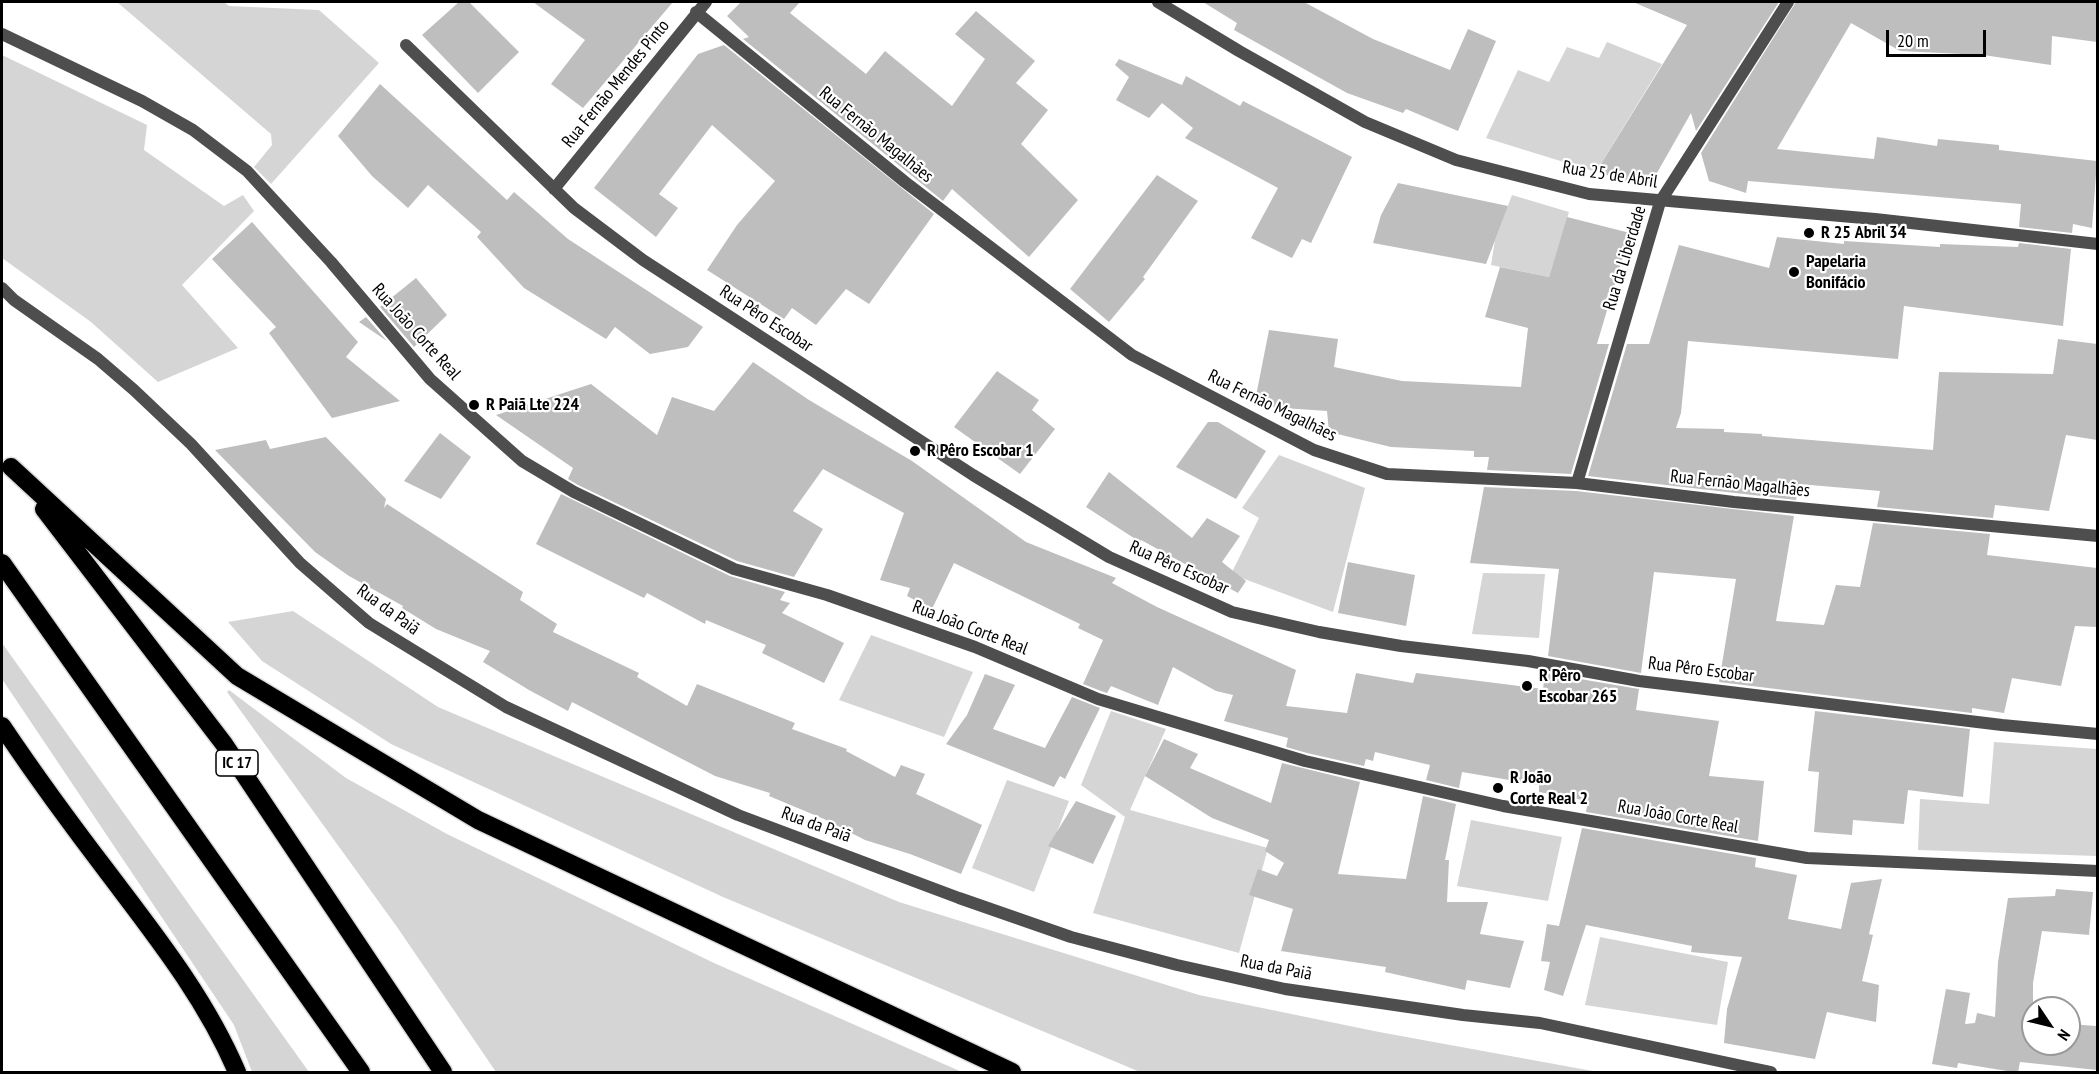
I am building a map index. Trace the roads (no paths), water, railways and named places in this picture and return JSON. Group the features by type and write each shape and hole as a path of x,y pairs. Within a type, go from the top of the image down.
{"highway":[{"name":"IC 17","path":"6,460 224,744 443,1072"},
{"path":"6,460 237,676 478,820 1012,1072"},
{"path":"2,563 361,1072"},
{"path":"2,726 55,803 198,994 237,1072"}],"street":[{"name":"Rua Fernão Mendes Pinto","path":"554,189 706,2"},
{"name":"Rua 25 de Abril","path":"1158,2 1365,122 1456,160 1589,194 1875,219 2097,244"},
{"name":"Rua da Liberdade","path":"1577,483 1660,202 1788,2"},
{"name":"Rua Fernão Magalhães","path":"696,12 914,189 1132,355 1314,450 1387,474 1577,483 1734,502 2097,536"},
{"name":"Rua João Corte Real","path":"2,34 142,101 193,130 247,171 331,262 430,379 522,461 574,492 734,569 827,595 965,643 1098,699 1305,761 1503,806 1807,858 2097,871"},
{"name":"Rua Pêro Escobar","path":"406,45 574,208 643,260 973,475 1109,557 1232,612 1390,644 1509,659 1638,681 2002,725 2097,734"},
{"name":"Rua da Paiã","path":"2,288 15,300 98,359 134,390 191,444 300,563 369,622 506,707 738,815 1060,933 1177,965 1285,989 1462,1015 1540,1023 1771,1072"}],"place":[{"name":"R 25 Abril 34","path":"1809,233"},
{"name":"Papelaria Bonifácio","path":"1794,272"},
{"name":"R Paiã Lte 224","path":"474,405"},
{"name":"R Pêro Escobar 1","path":"915,451"},
{"name":"R Pêro Escobar 265","path":"1527,686"},
{"name":"R João Corte Real 2","path":"1498,788"}]}
